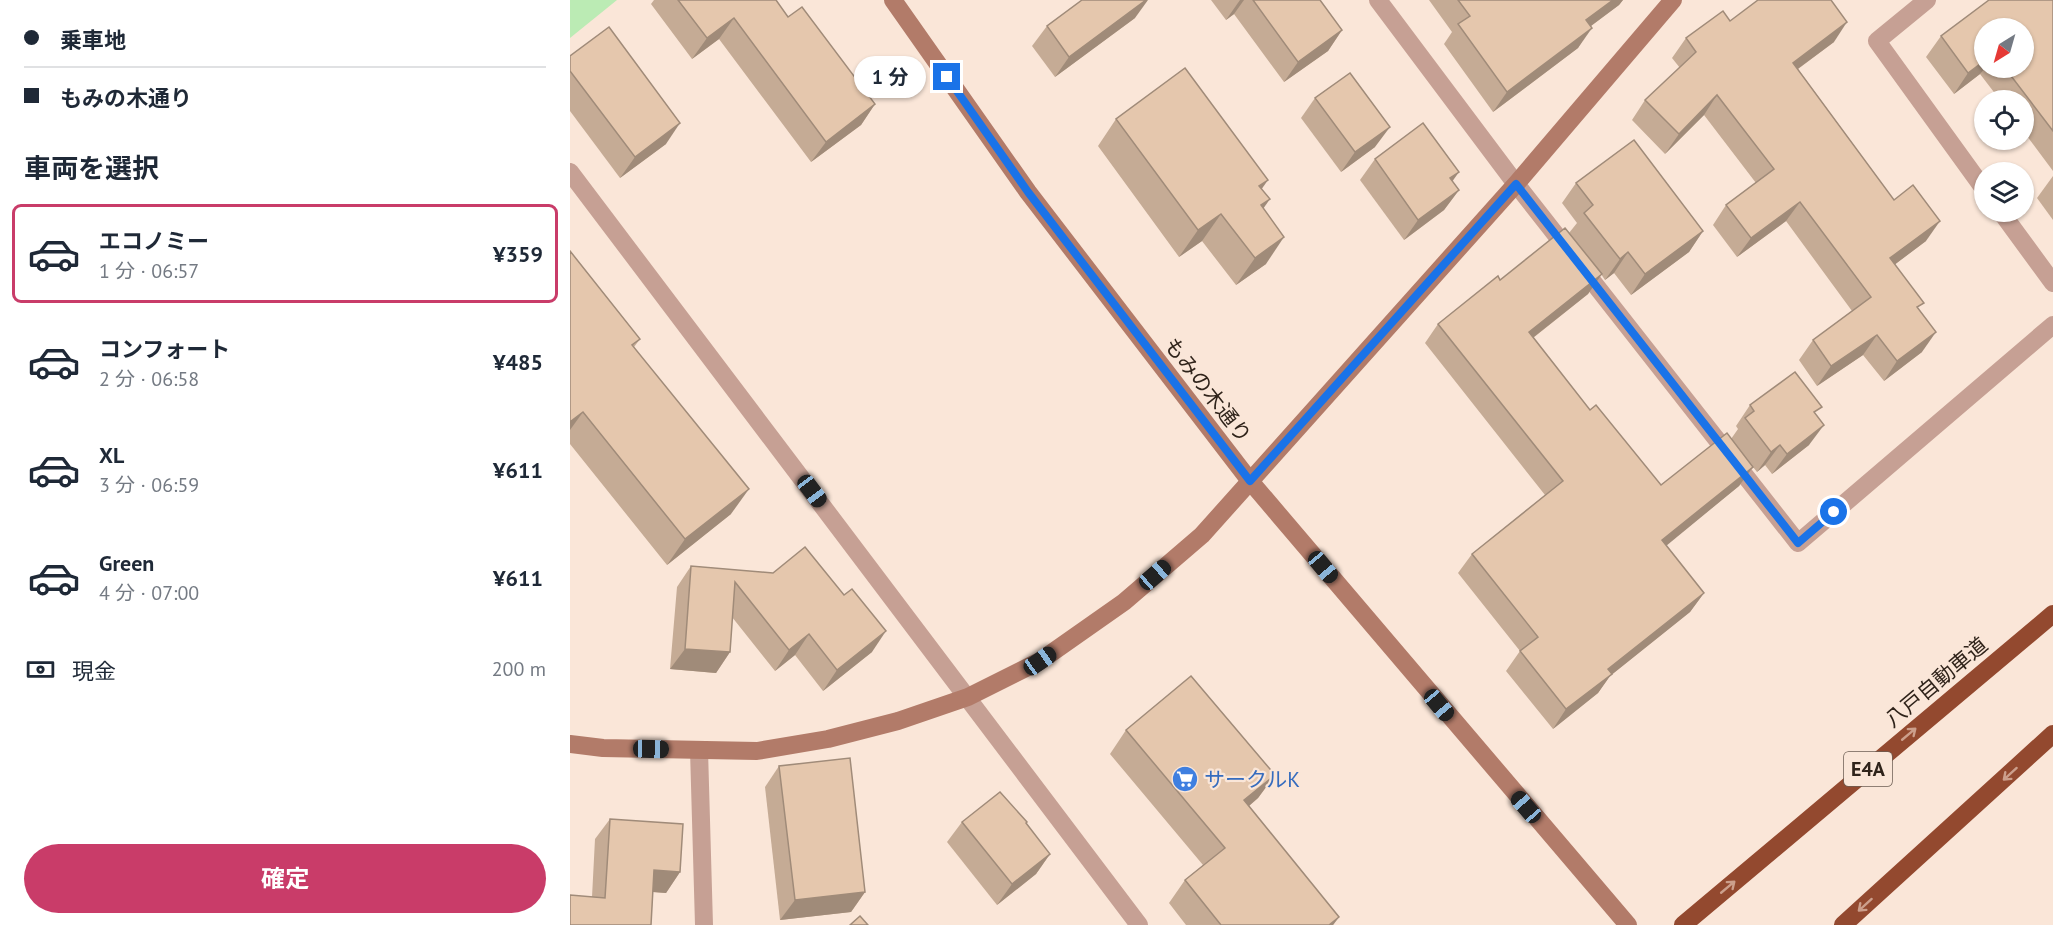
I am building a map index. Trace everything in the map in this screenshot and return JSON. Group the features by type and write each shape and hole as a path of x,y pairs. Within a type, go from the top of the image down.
{"highway":[{"name":"八戸自動車道","path":"1683,925 2053,614"},
{"path":"1843,925 2053,734"}],"street":[{"name":"もみの木通り","path":"893,0 1028,192 1250,481 1628,925"},
{"path":"1377,0 1516,184 1798,543 2053,325"},
{"path":"570,744 603,748 757,751 828,739 898,721 968,698 1040,661 1124,602 1202,535 1516,184 1673,0"},
{"path":"1927,0 1877,40 1974,175"},
{"path":"570,172 1139,925"},
{"path":"2008,222 2053,283"},
{"path":"699,750 704,925"}],"green space":[{"path":"570,0 617,0 570,38"}],"building":[{"path":"678,0 776,0 788,17 802,7 875,104 826,142 734,18 707,38"},
{"path":"1082,0 1146,0 1069,57 1047,26"},
{"path":"1253,0 1320,0 1342,30 1298,62"},
{"path":"1458,0 1613,0 1586,20 1592,28 1507,92 1458,24 1470,16"},
{"path":"1758,0 1831,0 1847,22 1793,63 1894,200 1913,185 1940,221 1890,258 1924,303 1917,307 1936,332 1897,361 1877,335 1831,366 1813,340 1871,297 1800,202 1751,238 1726,205 1774,169 1717,95 1679,134 1645,100 1696,52 1686,38 1723,11 1730,21"},
{"path":"1989,0 2053,0 2053,131 2034,106 2034,90 2022,90 2013,78 2034,78 2034,18 1974,18 1974,68 1968,73 1941,36"},
{"path":"609,27 680,123 635,157 570,71 570,56"},
{"path":"1185,68 1268,180 1259,186 1270,199 1261,205 1284,237 1255,258 1221,214 1198,230 1116,119"},
{"path":"1350,73 1390,127 1355,152 1315,98"},
{"path":"1423,123 1459,172 1450,178 1459,190 1418,220 1375,159"},
{"path":"1634,140 1703,231 1645,274 1628,252 1620,259 1584,213 1593,205 1576,183"},
{"path":"1565,228 1602,274 1529,332 1590,410 1596,405 1661,485 1727,433 1753,467 1662,540 1704,593 1608,669 1612,674 1566,709 1520,651 1538,637 1472,554 1563,481 1438,324 1498,276 1500,280"},
{"path":"570,251 640,339 632,345 749,489 685,539 583,412 570,422"},
{"path":"1795,372 1822,407 1814,412 1824,425 1787,454 1780,445 1771,452 1745,418 1754,411 1750,405"},
{"path":"805,547 844,595 852,589 886,631 837,670 809,634 789,650 735,582 730,652 685,649 691,566 773,573"},
{"path":"1191,676 1275,775 1244,800 1339,917 1329,925 1221,925 1185,880 1225,848 1126,730"},
{"path":"850,758 865,892 795,900 779,766"},
{"path":"1000,792 1027,822 1050,854 1012,884 962,822"},
{"path":"610,819 683,824 680,872 654,870 651,925 570,925 570,895 605,898"},
{"path":"860,916 868,925 850,925"}],"place":[{"name":"サークルK","path":"1185,779"}],"route":[{"path":"947,77 1028,192 1250,481 1516,184 1798,543 1834,512"}]}
